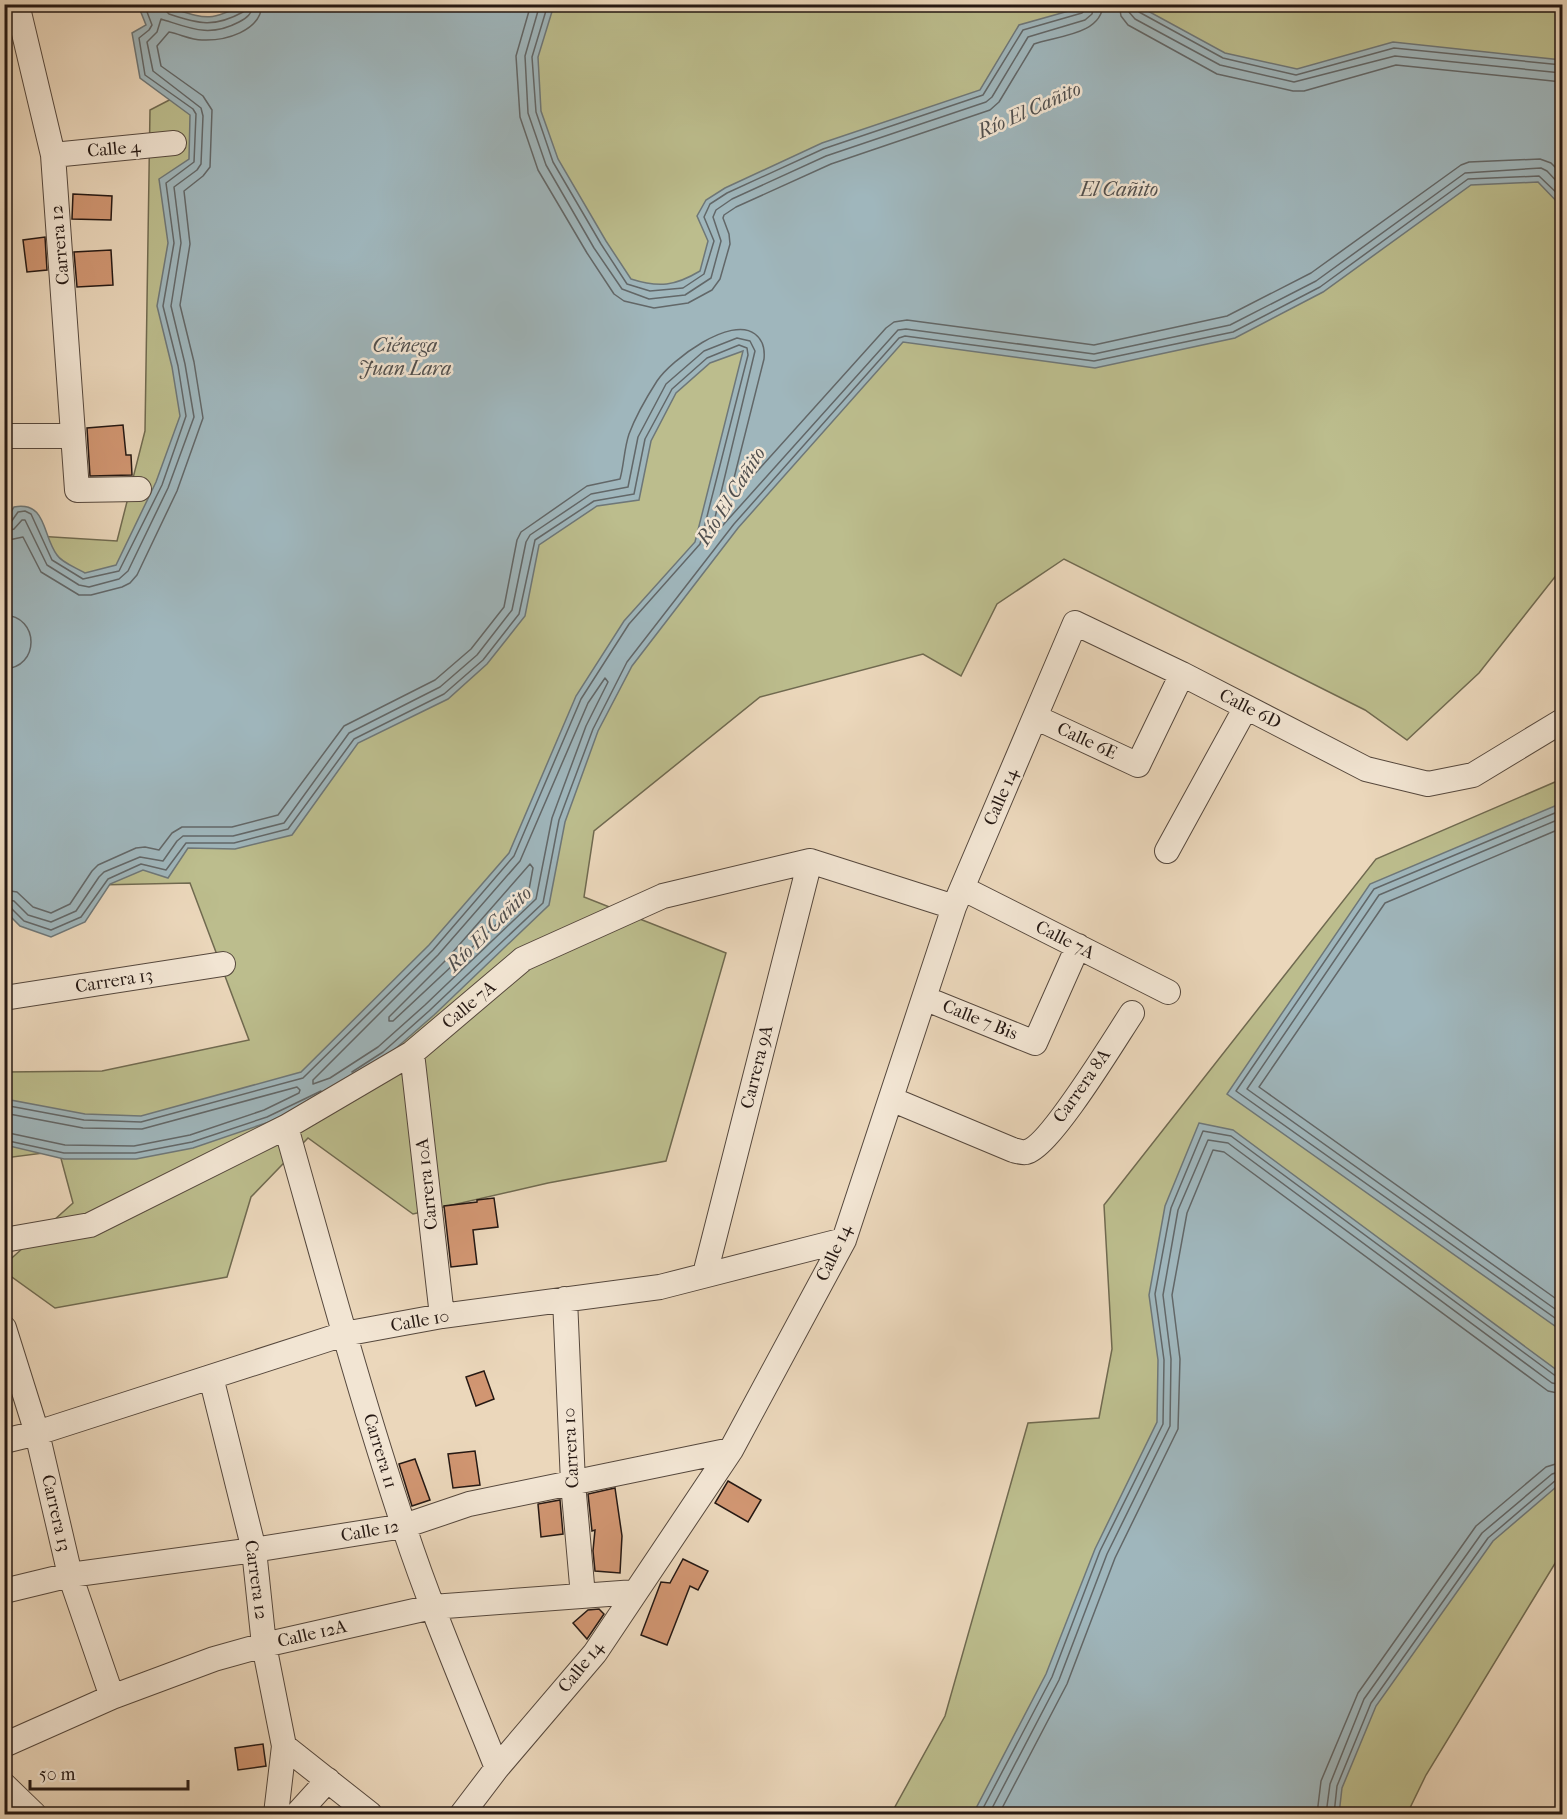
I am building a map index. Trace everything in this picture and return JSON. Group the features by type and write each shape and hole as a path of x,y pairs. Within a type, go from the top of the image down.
{"street":[{"name":"Carrera 12","path":"16,4 53,154 77,490 140,489"},
{"name":"Calle 4","path":"53,154 174,143"},
{"path":"4,436 74,436"},
{"name":"Calle 6D","path":"1075,623 1366,769 1428,784 1473,775 1563,721"},
{"name":"Calle 14","path":"462,1815 497,1768 595,1653 731,1450 844,1240 958,897 1075,623"},
{"name":"Calle 6E","path":"1035,717 1138,765 1182,675"},
{"path":"1167,851 1246,707"},
{"name":"Calle 7A","path":"4,1240 90,1225 286,1127 412,1053 523,959 663,896 810,861 958,897 1078,946 1168,992"},
{"name":"Carrera 9A","path":"705,1274 810,861"},
{"name":"Calle 7 Bis","path":"924,998 1035,1043 1078,946"},
{"name":"Carrera 13","path":"4,998 223,964"},
{"name":"Carrera 8A","path":"891,1099 1013,1150 1026,1152 1040,1144 1075,1099 1131,1012"},
{"name":"Carrera 10A","path":"412,1053 442,1316"},
{"name":"Carrera 11","path":"286,1127 344,1334 404,1526 432,1608 497,1768"},
{"name":"Calle 10","path":"4,1441 37,1433 344,1334 442,1316 660,1287 844,1240"},
{"name":"Carrera 10","path":"565,1299 573,1483 584,1596"},
{"name":"Carrera 13","path":"4,1328 37,1433 70,1575 112,1697"},
{"name":"Carrera 12","path":"211,1377 254,1550 264,1645 284,1746 276,1815"},
{"name":"Calle 12","path":"4,1591 70,1575 254,1550 404,1526 469,1504 731,1450"},
{"name":"Calle 12A","path":"4,1745 112,1697 214,1659 264,1645 432,1608 636,1592"},
{"path":"284,1746 370,1815"},
{"path":"297,1815 328,1780"},
{"path":"4,1785 34,1815"}],"green space":[{"path":"353,5 1562,5 1562,568 1479,673 1407,740 1365,710 1064,559 997,604 961,676 923,654 760,697 594,831 584,897 726,953 666,1161 548,1183 413,1214 308,1138 251,1197 227,1277 55,1308 5,1272 4,1265 73,1203 59,1151 5,1158 5,1072 102,1071 249,1040 190,883 5,887 5,534 117,541 145,431 150,110"},
{"path":"1562,779 1562,1552 1426,1775 1407,1814 891,1814 945,1716 1028,1423 1099,1418 1112,1349 1104,1205 1376,859"}],"water":[{"name":"Ciénega Juan Lara","path":"244,4 554,5 538,57 541,111 558,159 606,241 631,279 650,284 667,284 683,280 700,271 708,241 697,216 706,200 725,188 822,143 980,90 1019,25 1090,5 1137,5 1225,53 1297,69 1393,42 1562,60 1562,207 1538,182 1471,185 1323,292 1235,338 1095,368 903,342 738,528 632,666 598,731 565,822 549,905 434,1015 386,1057 336,1090 269,1122 193,1148 136,1159 64,1159 5,1145 5,1099 85,1114 141,1116 301,1072 429,945 509,853 576,696 624,621 695,542 743,351 710,363 676,393 651,441 639,500 597,506 539,545 525,616 487,664 448,699 358,743 292,835 235,849 188,848 168,878 143,870 110,884 85,922 51,937 20,926 4,910 4,651 10,641 4,634 5,522 14,507 33,509 42,521 52,547 59,558 66,563 85,573 116,565 156,482 180,416 172,367 157,306 168,243 159,179 189,159 190,115 140,78 132,33 146,25 138,5 171,5 171,8 192,15 208,17 223,14"},
{"path":"1562,803 1562,1331 1227,1094 1370,884"},
{"path":"1199,1123 1233,1130 1562,1374 1562,1482 1493,1541 1376,1706 1342,1788 1339,1814 973,1814 1046,1674 1095,1549 1157,1422 1158,1360 1149,1295 1165,1206"}],"building":[{"path":"73,194 112,196 111,220 72,219"},
{"path":"45,237 47,270 27,272 23,240"},
{"path":"111,250 113,285 77,287 74,252"},
{"path":"123,425 126,455 131,455 132,475 90,476 87,428"},
{"path":"494,1198 498,1227 473,1230 477,1264 451,1267 444,1206"},
{"path":"484,1371 494,1399 476,1406 466,1377"},
{"path":"475,1451 480,1485 453,1488 448,1454"},
{"path":"415,1459 430,1500 412,1506 399,1464"},
{"path":"728,1481 761,1500 748,1522 715,1503"},
{"path":"615,1488 622,1536 620,1573 595,1571 593,1551 595,1530 592,1531 588,1494"},
{"path":"560,1500 563,1534 541,1537 538,1504"},
{"path":"683,1559 708,1571 698,1590 690,1586 667,1645 641,1635 661,1582 670,1583"},
{"path":"599,1609 604,1614 587,1639 573,1623 588,1610"},
{"path":"263,1744 266,1766 238,1770 235,1748"}],"water label":[{"name":"Río El Cañito","path":"1029,110"},
{"name":"El Cañito","path":"1119,189"},
{"name":"Río El Cañito","path":"731,496"},
{"name":"Río El Cañito","path":"489,929"}]}
